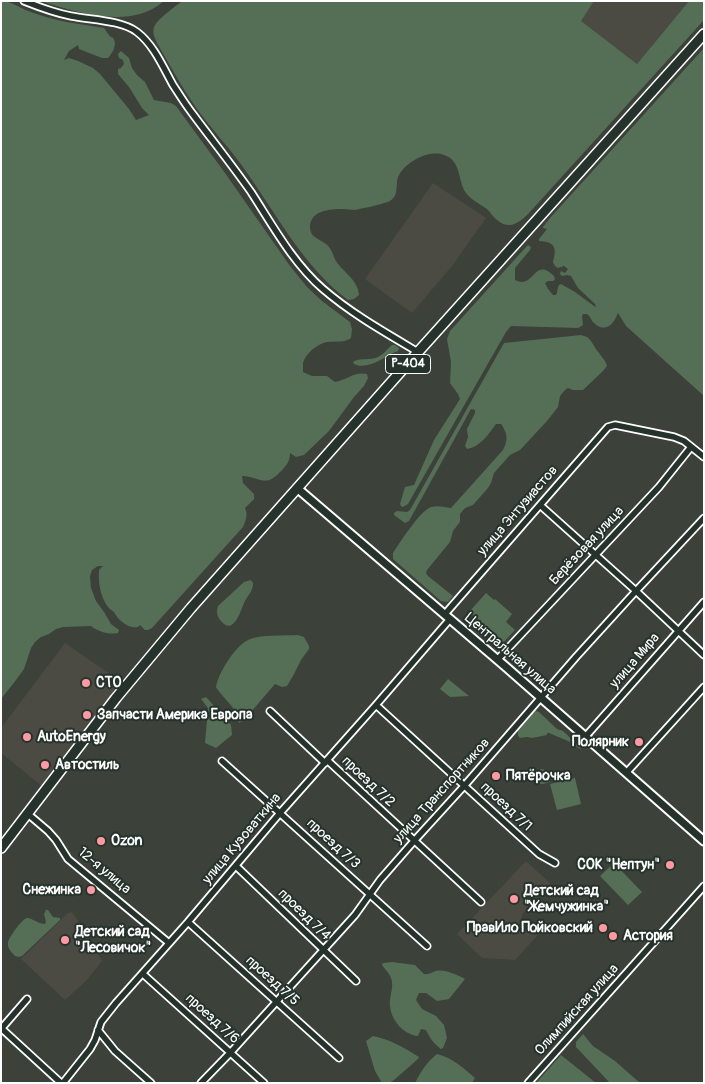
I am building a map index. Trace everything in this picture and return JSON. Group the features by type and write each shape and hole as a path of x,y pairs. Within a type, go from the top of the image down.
{"highway":[{"name":"Р-404","path":"1,848 133,676 297,488 704,34"}],"street":[{"path":"24,1 69,16 125,26 135,30 143,37 191,112 249,190 291,253 308,273 323,289 340,302 418,352"},
{"name":"улица Энтузиастов","path":"448,616 540,505 612,425 674,437 684,441 691,447"},
{"path":"691,447 704,457"},
{"name":"Берёзовая улица","path":"498,659 659,486 691,447"},
{"name":"Центральная улица","path":"297,488 498,659 704,841"},
{"path":"540,505 704,655"},
{"name":"улица Транспортников","path":"201,1083 324,950 355,915 414,841 636,591 704,518"},
{"name":"улица Мира","path":"586,736 704,602"},
{"name":"улица Кузоваткина","path":"62,1083 90,1050 101,1022 107,1014 376,705 448,616"},
{"path":"626,772 704,687"},
{"name":"проезд 7/1","path":"376,705 539,854 555,863"},
{"name":"проезд 7/2","path":"270,711 481,902"},
{"name":"проезд 7/3","path":"222,761 427,946"},
{"name":"12-я улица","path":"28,814 48,830 68,859 169,943"},
{"name":"проезд 7/4","path":"236,866 356,981"},
{"name":"Олимпийская улица","path":"528,1083 704,886"},
{"name":"проезд 7/5","path":"188,922 339,1058"},
{"name":"проезд 7/6","path":"143,974 264,1083"},
{"path":"27,999 1,1029 62,1083"},
{"path":"98,1030 115,1051 151,1083"}],"shaded area":[{"path":"594,1 689,1 637,64 580,21"},
{"path":"433,183 486,218 452,266 412,313 365,279"},
{"path":"65,643 121,682 43,787 1,753 1,728"},
{"name":"Детский сад \"Жемчужинка\"","path":"526,861 551,884 523,913 521,919 538,935 515,960 482,958 457,934"},
{"name":"Детский сад \"Лесовичок\"","path":"72,912 102,961 87,980 65,1000 21,959 68,913"}],"green space":[{"path":"1,1 9,2 27,11 49,18 104,28 115,43 113,51 108,58 102,58 79,49 78,45 69,51 64,60 69,58 93,68 129,109 136,120 149,115 118,74 118,69 124,64 118,54 121,51 129,58 132,68 145,82 154,100 171,103 176,106 290,266 307,287 322,301 350,322 352,329 351,338 349,340 323,343 316,347 304,359 303,372 312,376 327,376 335,382 363,373 367,374 368,378 364,386 329,431 304,455 296,457 290,453 287,465 276,476 267,481 242,476 243,483 254,494 254,499 245,508 246,518 243,527 152,628 145,630 140,625 138,627 131,627 118,618 103,599 99,581 99,570 103,566 98,566 92,570 90,576 91,588 96,601 111,624 119,630 118,633 104,633 91,626 63,627 41,637 31,648 24,669 1,699"},
{"path":"41,1 164,1 151,10 136,15 120,17 87,14"},
{"path":"182,1 594,1 581,21 637,64 689,1 704,1 704,20 529,213 518,222 510,225 502,223 487,209 470,198 463,188 454,162 444,155 438,154 425,155 418,158 402,170 398,178 396,193 388,202 355,210 328,210 314,217 310,226 312,234 329,247 338,264 351,278 358,290 359,295 354,299 348,300 316,270 289,236 240,163 192,102 157,43 154,27 163,16"},
{"path":"704,48 704,396 626,326 618,313 614,322 604,328 596,325 587,314 583,314 583,325 578,328 511,326 408,504 403,507 401,506 405,487 414,485 434,440 460,399 450,383 451,362 447,339 450,331 528,245 531,247 530,250 515,268 515,280 527,281 538,271 547,271 555,279 545,283 553,295 556,295 558,286 561,284 596,307 578,288 571,276 562,276 560,274 561,271 565,273 568,269 564,266 558,268 555,266 553,262 555,249 552,244 539,241 547,229 543,227"},
{"path":"581,335 591,341 607,366 583,390 568,388 565,390 560,396 558,407 547,421 520,450 510,455 494,473 488,488 473,505 465,508 460,514 460,522 453,531 450,542 426,573 453,596 448,602 441,601 393,559 393,553 411,527 426,510 439,506 451,508 503,450 506,437 501,424 496,424 480,443 467,449 465,446 468,437 467,429 475,413 475,410 471,409 409,521 405,523 394,513 410,510 504,343"},
{"path":"392,345 399,348 398,351 376,362 360,366 353,362 378,357"},
{"path":"251,580 253,583 252,590 239,615 233,624 230,626 226,625 218,616 218,606 244,582"},
{"path":"486,593 512,614 506,622 515,630 501,645 476,622 477,619 469,612"},
{"path":"298,635 304,637 309,649 287,686 282,687 275,684 245,719 239,723 233,708 216,687 229,659 242,644 253,638"},
{"path":"448,679 469,696 450,697 440,689"},
{"path":"206,697 231,725 232,735 216,748 205,743 208,708 201,699"},
{"path":"535,711 539,712 557,729 563,731 581,748 549,733 532,738 520,738 518,731"},
{"path":"541,769 550,771 550,782 540,784 533,777"},
{"path":"575,778 581,804 557,810 550,784"},
{"path":"614,863 642,892 628,905 600,876"},
{"path":"46,910 53,917 60,918 60,920 22,956 15,956 8,945 13,933 27,918 45,924 44,914"},
{"path":"392,962 415,965 424,974 443,971 465,979 449,999 437,1001 426,993 419,993 416,1000 422,1009 436,1016 444,1025 447,1038 443,1048 441,1049 434,1043 426,1030 421,1029 418,1036 403,1030 393,1016 390,1006 391,979 382,965 383,963"},
{"path":"583,1034 593,1046 615,1061 640,1083 610,1083 576,1047 576,1042"},
{"path":"373,1036 397,1044 419,1057 394,1080 389,1083 382,1083 375,1071 366,1041"},
{"path":"437,1054 453,1061 475,1078 472,1083 415,1083 424,1067"},
{"path":"561,1055 596,1083 536,1083"}],"place":[{"name":"СТО","path":"86,683"},
{"name":"Запчасти Америка Европа","path":"87,715"},
{"name":"AutoEnergy","path":"27,737"},
{"name":"Полярник","path":"639,742"},
{"name":"Автостиль","path":"45,765"},
{"name":"Пятёрочка","path":"496,776"},
{"name":"Ozon","path":"101,841"},
{"name":"СОК \"Нептун\"","path":"670,865"},
{"name":"Снежинка","path":"91,890"},
{"name":"Детский сад \"Жемчужинка\"","path":"514,899"},
{"name":"ПравИло Пойковский","path":"603,928"},
{"name":"Астория","path":"613,936"},
{"name":"Детский сад \"Лесовичок\"","path":"65,940"}]}
